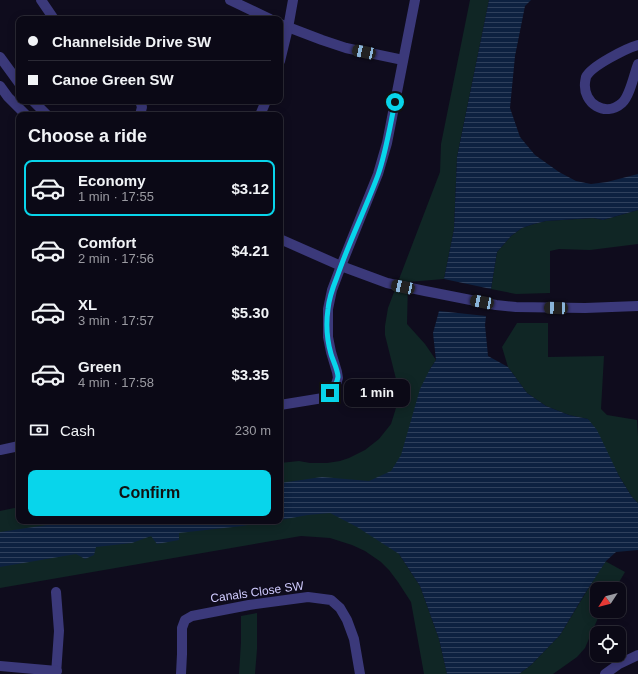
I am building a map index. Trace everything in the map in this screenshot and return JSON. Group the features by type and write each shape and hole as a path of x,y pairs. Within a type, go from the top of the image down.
{"street":[{"path":"41,0 52,16"},
{"path":"230,0 264,16"},
{"path":"293,0 284,26 346,48 403,60"},
{"path":"283,405 324,398 335,387 338,378 328,337 328,309 332,290 378,174 387,143 415,0"},
{"path":"638,45 629,48 597,65 586,77 585,89 590,101 600,109 612,109 623,102 631,88 638,64"},
{"path":"0,57 16,79"},
{"path":"0,86 8,97 23,112"},
{"path":"37,104 44,112"},
{"path":"283,240 341,266 388,283 496,305 585,308 638,306"},
{"path":"0,450 16,447"},
{"path":"0,666 56,673 59,631 56,592"},
{"name":"Canals Close SW","path":"181,674 182,628 184,620 192,616 249,605 308,597 331,600 340,608 347,620 354,639 360,674"},
{"path":"605,674 618,664 638,655"}],"green space":[{"path":"470,0 489,0 457,157 454,229 444,279 408,282 407,324 425,344 436,360 430,369 399,554 420,586 439,639 447,674 424,674 411,602 389,570 381,562 365,551 330,538 301,536 0,588 0,511 16,508 16,524 283,524 283,463 299,461 310,463 327,463 340,461 365,450 379,439 391,424 400,395 385,335 388,308 440,172 441,144"},
{"path":"638,210 638,244 590,250 559,249 550,251 550,293 516,294 491,289 497,252 511,236 522,228 546,221 593,218 603,220"},
{"path":"517,323 548,323 548,357 604,356 601,409 607,415 637,420 638,503 632,497 619,476 588,419 569,415 546,406 527,393 508,367 502,347"},
{"path":"605,561 625,572 619,582 592,582"},
{"path":"590,586 590,618 598,618 595,626 590,626 590,636 585,648 577,657 553,674 519,674 531,665 560,635"},
{"path":"257,613 255,674 239,674 241,616"}],"water":[{"path":"489,0 531,0 525,6 515,56 510,108 520,137 535,155 559,172 576,181 591,184 607,182 638,174 638,210 603,220 593,218 546,221 522,228 511,236 497,252 491,289 444,279 454,229 457,157"},
{"path":"439,311 486,316 485,325 488,356 508,367 527,393 546,406 569,415 588,419 597,430 619,476 632,497 638,503 638,550 616,552 606,561 592,582 590,582 590,586 560,635 531,665 519,674 447,674 439,639 420,586 399,554 357,527 330,513 283,519 283,483 322,477 369,481 391,471 401,455 420,389 436,360 433,333"},
{"path":"254,524 179,533 179,540 157,544 151,536 132,543 96,547 94,555 85,559 76,554 0,567 0,532 47,525"}],"route":[{"path":"330,393 335,387 338,378 328,337 328,309 332,290 378,174 387,143 395,102"}]}
